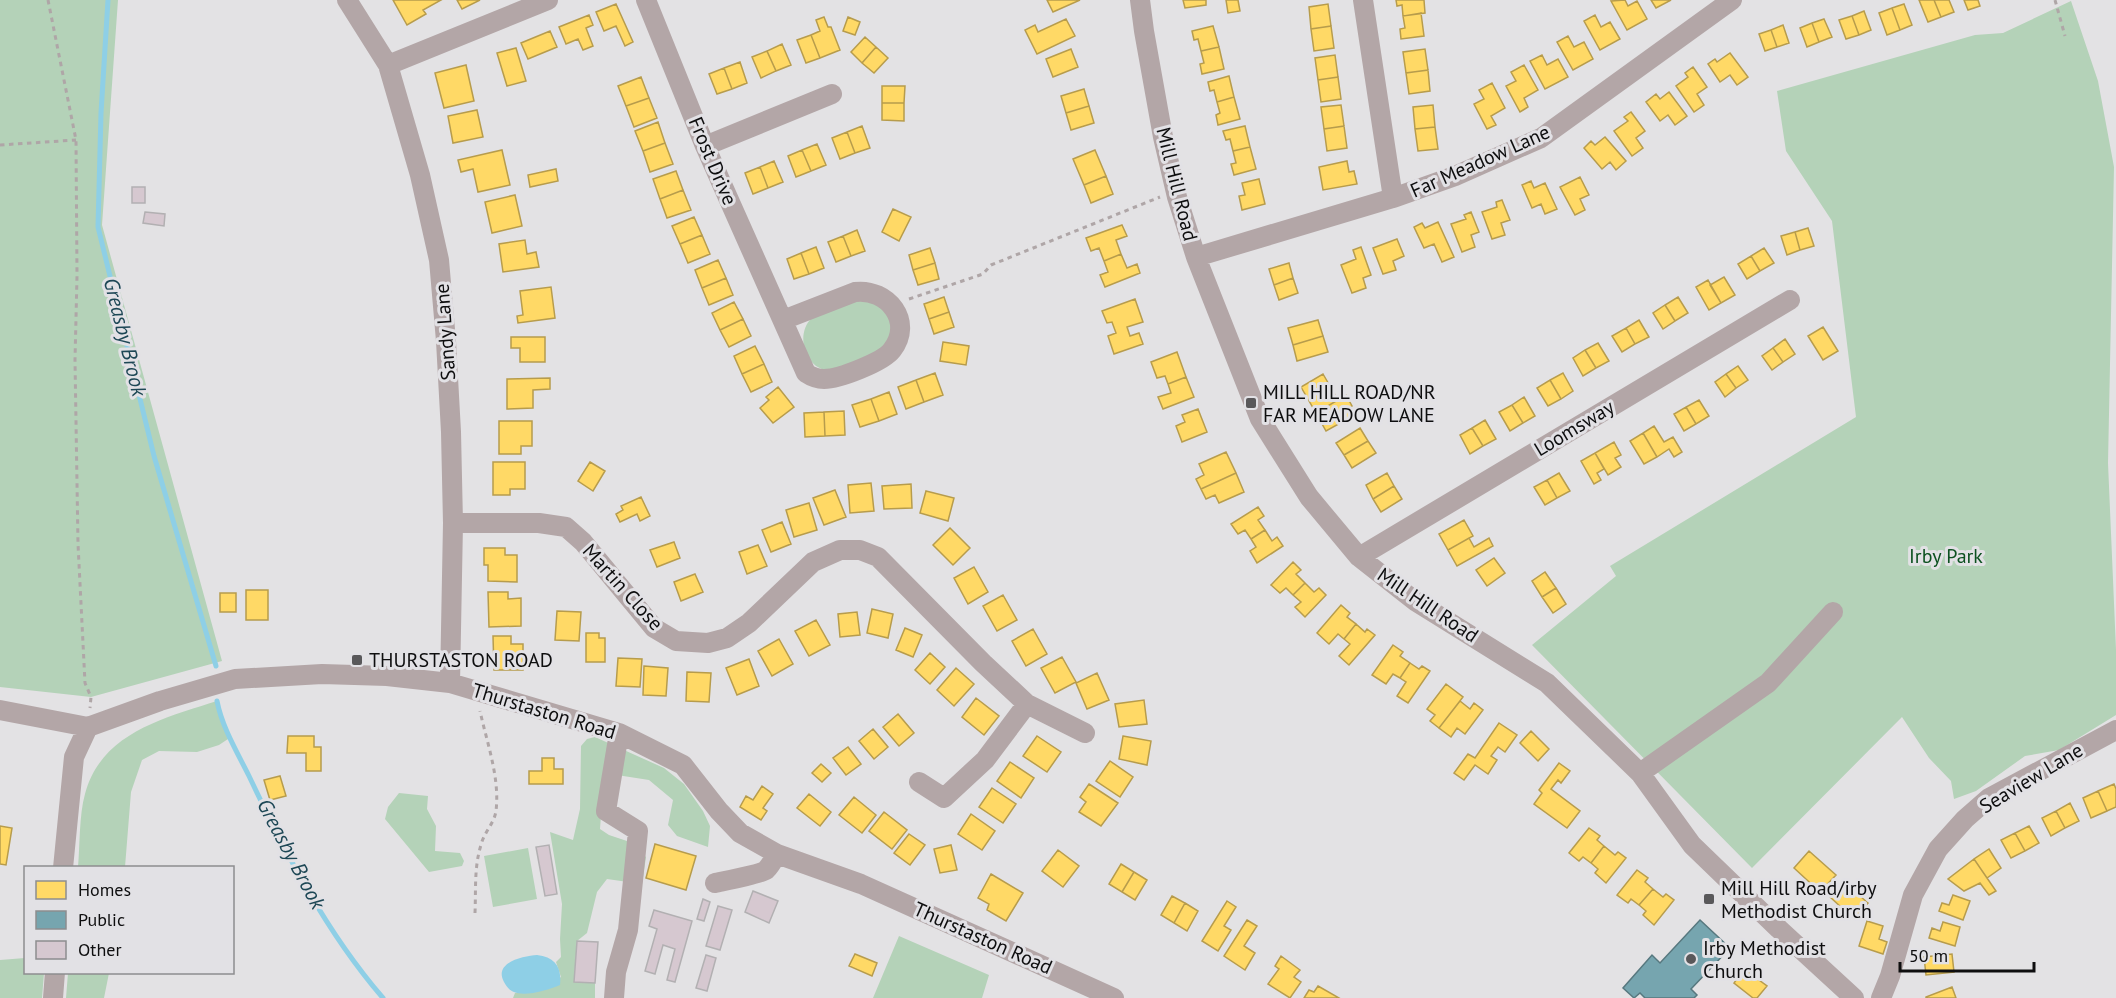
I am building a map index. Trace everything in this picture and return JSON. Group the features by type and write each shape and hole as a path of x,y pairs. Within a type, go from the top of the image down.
{"street":[{"name":"Sandy Lane","path":"347,0 388,65 420,175 439,260 450,409 453,524 450,683"},
{"path":"388,65 548,0"},
{"name":"Frost Drive","path":"646,0 705,146 806,374 813,378 824,379 840,376 880,360 892,351 898,339 900,326 897,313 891,305"},
{"name":"Mill Hill Road","path":"1140,0 1159,114 1176,191 1196,257 1260,418 1310,497 1359,557 1415,602 1547,683 1640,772 1692,845 1854,998"},
{"path":"1363,0 1393,198"},
{"name":"Far Meadow Lane","path":"1196,257 1393,198 1455,176 1541,138 1732,0"},
{"path":"705,146 832,94"},
{"path":"783,320 855,292 868,290 879,295 891,305"},
{"name":"Loomsway","path":"1359,557 1790,300"},
{"name":"Martin Close","path":"453,524 539,524 566,527 583,542 654,628 676,641 708,643 727,638 748,622 813,562 840,550 860,550 878,557 1027,704 1085,733"},
{"path":"1640,772 1768,683 1833,612"},
{"name":"Thurstaston Road","path":"88,727 160,701 235,679 322,674 387,676 450,683 619,732 683,765 719,811 740,833 777,854 861,884 1114,998"},
{"path":"919,782 944,798 985,760 1027,704"},
{"path":"0,710 88,727 74,757 63,866"},
{"name":"Seaview Lane","path":"1881,998 1890,976 1913,895 1938,849 1965,819 1989,798 2116,730"},
{"path":"614,998 616,972 628,930 638,831 606,811 619,732"},
{"path":"715,883 759,874 767,870 777,854"},
{"path":"53,998 55,974"}],"path":[{"path":"48,0 76,140 75,360 78,544 85,683 91,697 88,727"},
{"path":"2055,0 2065,36"},
{"path":"0,145 76,140"},
{"path":"891,305 983,274 991,265 1176,191"},
{"path":"475,913 477,859 482,840 492,825 497,790 476,690"}],"green space":[{"path":"0,0 118,0 102,225 222,661 91,697 0,687"},
{"name":"Irby Park","path":"2071,1 2098,81 2114,167 2108,463 2116,650 2116,715 2059,750 2025,756 1976,791 1954,799 1951,781 1929,758 1902,717 1752,868 1532,645 1616,576 1610,566 1856,417 1832,221 1786,151 1777,91 1975,35 2003,33"},
{"path":"855,300 871,300 890,314 892,334 880,351 867,357 830,370 817,367 811,362 804,347 804,331 807,324 821,312"},
{"path":"217,701 231,737 219,745 197,752 159,751 142,760 131,792 125,866 78,866 83,802 93,773 105,756 120,742 137,731 176,714"},
{"path":"595,737 664,768 684,784 703,811 710,826 708,847 677,836 668,825 673,800 649,780 604,773 600,829 609,835 630,842 646,857 642,884 607,879 597,892 587,933 577,941 574,981 595,983 595,998 513,998 515,993 539,989 561,977 556,962 561,957 562,904 550,832 573,840 580,809 581,746 587,739"},
{"path":"399,793 428,796 427,809 436,826 435,851 460,853 464,861 462,866 429,872 385,819 388,807"},
{"path":"528,848 537,899 493,907 484,856"},
{"path":"899,936 989,975 982,998 873,998"},
{"path":"24,958 24,974 44,974 42,998 0,998 0,960"},
{"path":"68,974 109,974 104,998 66,998"}],"water":[{"path":"537,955 548,958 556,964 560,973 560,985 530,993 511,990 504,982 503,969 512,961"}],"building: Homes":[{"path":"393,0 441,0 423,10 426,14 407,25"},
{"path":"457,0 480,0 462,9"},
{"path":"1047,0 1080,0 1053,12"},
{"path":"1183,0 1206,0 1206,5 1185,8"},
{"path":"1226,0 1238,0 1240,11 1228,13"},
{"path":"1396,0 1424,0 1425,13 1403,16 1402,5 1397,6"},
{"path":"1625,0 1628,6 1637,1 1647,19 1627,30 1611,1"},
{"path":"1651,0 1671,0 1656,8"},
{"path":"1919,0 1934,0 1941,17 1928,22"},
{"path":"1934,0 1949,0 1954,12 1941,17"},
{"path":"1964,0 1978,0 1980,6 1968,10"},
{"path":"616,4 633,42 625,46 616,26 604,31 596,12"},
{"path":"1328,4 1331,26 1311,29 1309,7"},
{"path":"1904,4 1912,25 1900,30 1892,8"},
{"path":"1892,8 1900,30 1887,35 1879,13"},
{"path":"1864,11 1871,30 1859,35 1852,16"},
{"path":"1421,13 1424,36 1401,39 1400,29 1405,28 1403,16"},
{"path":"589,15 593,25 586,28 593,46 583,50 578,39 566,44 559,27"},
{"path":"1595,15 1601,27 1610,22 1620,39 1600,50 1584,21"},
{"path":"1852,16 1859,35 1846,39 1839,20"},
{"path":"824,17 828,27 831,27 840,50 820,58 811,35 820,31 816,20"},
{"path":"848,17 860,22 855,35 843,31"},
{"path":"1066,19 1075,36 1037,54 1025,30 1035,25 1038,32"},
{"path":"1824,19 1832,37 1819,42 1812,23"},
{"path":"1812,23 1819,42 1807,47 1800,28"},
{"path":"1783,25 1789,43 1777,47 1771,30"},
{"path":"1213,26 1219,47 1201,51 1198,39 1194,40 1192,31"},
{"path":"1331,26 1334,48 1314,51 1311,29"},
{"path":"1771,30 1777,47 1765,51 1759,34"},
{"path":"550,31 557,47 528,59 521,43"},
{"path":"811,35 820,58 806,63 797,40"},
{"path":"1568,36 1574,47 1584,42 1593,59 1573,70 1557,42"},
{"path":"865,37 876,47 862,63 851,52"},
{"path":"782,44 791,65 776,71 767,51"},
{"path":"876,47 888,58 874,73 862,63"},
{"path":"1219,47 1224,69 1202,74 1200,64 1204,63 1201,51"},
{"path":"516,48 526,81 507,86 497,53"},
{"path":"1071,49 1078,67 1053,77 1046,59"},
{"path":"1425,49 1428,70 1406,73 1403,52"},
{"path":"767,51 776,71 761,78 752,57"},
{"path":"1730,53 1748,77 1737,85 1730,75 1720,82 1708,64 1715,59 1717,62"},
{"path":"1335,55 1338,77 1318,80 1315,58"},
{"path":"1542,55 1547,65 1558,59 1568,77 1545,89 1530,61"},
{"path":"740,62 747,83 732,89 724,68"},
{"path":"466,65 474,101 444,108 435,73"},
{"path":"1524,65 1538,90 1524,98 1528,107 1520,112 1506,86 1516,81 1511,72"},
{"path":"1693,67 1707,87 1697,94 1704,105 1694,112 1676,86 1688,77 1685,73"},
{"path":"724,68 732,89 717,94 709,74"},
{"path":"1428,70 1430,91 1409,94 1406,73"},
{"path":"1229,76 1234,97 1217,102 1214,90 1210,91 1208,82"},
{"path":"641,77 649,98 626,106 618,86"},
{"path":"1338,77 1341,99 1321,102 1318,80"},
{"path":"1492,83 1505,108 1491,116 1496,125 1487,129 1474,104 1484,99 1479,90"},
{"path":"882,86 905,86 904,103 882,103"},
{"path":"1084,89 1089,106 1066,113 1061,96"},
{"path":"1669,92 1687,116 1675,125 1668,115 1660,121 1646,102 1656,94 1660,99"},
{"path":"1234,97 1240,119 1218,125 1216,115 1220,113 1217,102"},
{"path":"649,98 657,118 634,127 626,106"},
{"path":"882,103 904,103 904,121 882,120"},
{"path":"1341,105 1344,126 1324,129 1321,107"},
{"path":"1433,105 1435,127 1415,129 1413,107"},
{"path":"1089,106 1094,123 1071,130 1066,113"},
{"path":"477,110 483,137 453,143 448,116"},
{"path":"1631,112 1645,131 1636,138 1643,148 1632,156 1614,131 1628,121 1624,117"},
{"path":"658,122 665,143 643,151 635,131"},
{"path":"862,126 870,148 855,153 847,132"},
{"path":"1245,126 1250,147 1233,151 1230,139 1226,140 1223,131"},
{"path":"1344,126 1347,148 1327,151 1324,129"},
{"path":"1435,127 1438,149 1418,151 1415,129"},
{"path":"847,132 855,153 840,159 832,138"},
{"path":"1605,137 1626,161 1616,170 1610,162 1602,169 1584,148 1591,141 1595,145"},
{"path":"665,143 673,164 650,172 643,151"},
{"path":"817,144 826,165 811,171 802,150"},
{"path":"1250,147 1256,169 1234,175 1231,164 1236,163 1233,151"},
{"path":"502,150 510,185 478,192 473,169 461,172 458,160"},
{"path":"802,150 811,171 796,177 788,156"},
{"path":"1095,150 1106,176 1084,185 1073,159"},
{"path":"774,161 783,182 768,188 760,167"},
{"path":"1347,161 1349,172 1354,171 1357,184 1323,190 1319,167"},
{"path":"760,167 768,188 753,194 745,173"},
{"path":"556,169 558,181 530,187 528,175"},
{"path":"676,171 683,190 660,199 653,179"},
{"path":"1106,176 1113,194 1091,203 1084,185"},
{"path":"1580,177 1589,195 1580,199 1585,210 1575,215 1560,187"},
{"path":"1259,179 1265,204 1242,210 1239,196 1245,195 1242,183"},
{"path":"1531,181 1534,188 1545,183 1557,209 1545,214 1541,204 1532,208 1522,185"},
{"path":"683,190 691,210 667,218 660,199"},
{"path":"515,195 522,226 492,233 485,202"},
{"path":"1502,200 1510,220 1501,223 1505,235 1492,239 1482,212 1497,207 1496,202"},
{"path":"893,209 911,217 899,241 882,232"},
{"path":"1471,212 1479,232 1471,235 1475,247 1462,252 1451,224 1466,219 1464,215"},
{"path":"694,217 702,235 680,244 672,226"},
{"path":"1438,222 1454,257 1442,262 1434,244 1424,248 1414,227 1422,223 1425,228"},
{"path":"1122,225 1127,236 1116,240 1121,254 1104,261 1099,248 1091,251 1086,238"},
{"path":"1808,228 1814,246 1800,250 1795,232"},
{"path":"857,230 865,251 851,256 843,236"},
{"path":"1795,232 1800,250 1787,255 1781,236"},
{"path":"702,235 710,254 688,263 680,244"},
{"path":"843,236 851,256 836,262 828,242"},
{"path":"1397,239 1404,256 1393,261 1396,270 1383,274 1373,248"},
{"path":"525,240 527,254 536,252 539,267 503,272 499,244"},
{"path":"816,247 824,268 809,274 801,253"},
{"path":"1361,247 1371,275 1363,278 1366,288 1352,293 1341,265 1356,259 1353,250"},
{"path":"930,248 935,263 913,270 909,255"},
{"path":"1764,248 1774,263 1760,271 1751,256"},
{"path":"801,253 809,274 794,279 787,259"},
{"path":"1121,254 1127,268 1137,264 1140,273 1105,287 1100,275 1108,272 1104,261"},
{"path":"1751,256 1760,271 1747,279 1738,264"},
{"path":"718,260 726,278 702,288 695,270"},
{"path":"935,263 939,279 918,285 913,270"},
{"path":"1289,263 1293,278 1274,285 1269,269"},
{"path":"1724,277 1735,295 1721,303 1710,285"},
{"path":"726,278 733,295 709,305 702,288"},
{"path":"1293,278 1298,293 1279,300 1274,285"},
{"path":"1708,280 1721,303 1709,310 1696,287"},
{"path":"551,287 555,318 518,323 517,316 523,315 520,291"},
{"path":"944,297 949,312 929,319 924,304"},
{"path":"1678,297 1688,313 1675,321 1665,305"},
{"path":"1135,299 1143,322 1127,327 1130,336 1139,333 1143,344 1114,354 1108,336 1116,333 1112,322 1107,323 1102,311"},
{"path":"734,302 743,319 720,330 712,313"},
{"path":"1665,305 1675,321 1663,329 1653,313"},
{"path":"949,312 954,327 934,334 929,319"},
{"path":"743,319 751,336 729,347 720,330"},
{"path":"1318,320 1323,336 1293,345 1288,328"},
{"path":"1639,320 1649,337 1635,344 1626,328"},
{"path":"1823,327 1838,351 1823,360 1808,336"},
{"path":"1626,328 1635,344 1622,352 1612,336"},
{"path":"1323,336 1328,352 1297,361 1293,345"},
{"path":"511,337 545,337 545,362 520,362 520,348 511,348"},
{"path":"1785,339 1795,354 1783,362 1773,348"},
{"path":"943,342 969,346 966,365 940,361"},
{"path":"1598,343 1609,361 1596,368 1585,350"},
{"path":"755,346 764,364 742,374 734,356"},
{"path":"1773,348 1783,362 1772,370 1762,356"},
{"path":"1585,350 1596,368 1583,376 1573,358"},
{"path":"1177,352 1186,377 1168,384 1165,376 1157,378 1151,362"},
{"path":"764,364 772,382 751,392 742,374"},
{"path":"1738,366 1748,380 1736,388 1726,374"},
{"path":"935,373 943,395 924,402 916,380"},
{"path":"1563,373 1573,391 1561,399 1550,380"},
{"path":"1323,374 1338,400 1316,413 1301,387"},
{"path":"1726,374 1736,388 1725,397 1715,382"},
{"path":"1186,377 1194,397 1163,409 1158,397 1171,393 1168,384"},
{"path":"550,378 550,389 533,390 533,408 507,409 507,379"},
{"path":"916,380 924,402 906,409 898,387"},
{"path":"1550,380 1561,399 1548,406 1537,388"},
{"path":"778,387 794,407 773,423 760,408 769,400 766,397"},
{"path":"889,392 897,414 879,421 871,399"},
{"path":"1346,395 1352,406 1348,408 1353,416 1326,431 1316,413"},
{"path":"1524,397 1535,416 1523,423 1512,405"},
{"path":"871,399 879,421 860,427 852,405"},
{"path":"1699,400 1709,416 1696,424 1686,407"},
{"path":"1512,405 1523,423 1510,431 1499,412"},
{"path":"1686,407 1696,424 1684,431 1674,414"},
{"path":"1198,409 1207,432 1182,442 1176,426 1185,422 1182,415"},
{"path":"844,411 845,435 825,436 824,412"},
{"path":"824,412 825,436 805,437 804,413"},
{"path":"1485,420 1496,439 1483,446 1472,428"},
{"path":"499,421 532,421 532,446 521,446 521,454 499,454"},
{"path":"1654,426 1664,442 1673,437 1682,452 1674,457 1669,449 1657,457 1643,433"},
{"path":"1360,428 1368,441 1344,455 1336,443"},
{"path":"1472,428 1483,446 1470,454 1460,435"},
{"path":"1643,433 1657,457 1644,464 1630,441"},
{"path":"1368,441 1376,453 1352,468 1344,455"},
{"path":"1614,442 1621,455 1615,458 1621,467 1608,475 1595,453"},
{"path":"1226,452 1236,473 1201,489 1196,479 1204,475 1199,464"},
{"path":"1595,453 1604,469 1597,473 1601,480 1594,484 1581,461"},
{"path":"493,462 525,462 525,489 510,489 510,495 493,495"},
{"path":"590,462 605,471 593,491 578,481"},
{"path":"1236,473 1244,492 1219,503 1215,495 1206,499 1201,489"},
{"path":"1387,473 1394,486 1373,499 1366,485"},
{"path":"1559,473 1570,491 1557,498 1547,480"},
{"path":"1547,480 1557,498 1545,505 1534,487"},
{"path":"871,483 874,511 850,513 848,485"},
{"path":"911,484 912,508 884,509 882,486"},
{"path":"1394,486 1402,499 1381,512 1373,499"},
{"path":"835,490 846,517 824,525 813,498"},
{"path":"926,491 954,498 948,521 920,513"},
{"path":"641,497 650,516 640,521 637,514 620,522 616,514 623,510 621,506"},
{"path":"809,503 817,530 794,537 786,510"},
{"path":"1258,507 1264,516 1258,520 1265,530 1251,539 1245,530 1238,534 1231,524"},
{"path":"1464,520 1473,536 1448,550 1439,534"},
{"path":"782,522 791,544 771,552 762,530"},
{"path":"950,528 970,548 953,565 933,545"},
{"path":"1265,530 1272,541 1277,537 1283,546 1257,563 1250,551 1256,547 1251,539"},
{"path":"1469,538 1474,547 1489,538 1493,546 1457,566 1448,550"},
{"path":"674,542 680,558 657,567 650,550"},
{"path":"758,545 767,566 747,574 739,552"},
{"path":"484,548 505,548 505,555 517,555 517,582 488,581 488,565 484,565"},
{"path":"1494,558 1505,573 1487,586 1476,570"},
{"path":"1293,562 1301,570 1296,574 1305,583 1293,595 1286,588 1280,593 1271,585"},
{"path":"974,567 988,592 968,604 954,578"},
{"path":"1545,572 1556,588 1542,597 1532,581"},
{"path":"695,574 703,592 681,601 674,582"},
{"path":"1305,583 1314,592 1319,588 1326,595 1305,617 1295,607 1301,602 1293,595"},
{"path":"1556,588 1566,604 1553,613 1542,597"},
{"path":"246,590 268,590 268,620 246,620"},
{"path":"488,592 508,592 508,599 521,598 521,626 489,627"},
{"path":"220,593 236,593 236,612 220,612"},
{"path":"1003,595 1017,620 997,631 983,606"},
{"path":"1341,605 1350,613 1347,617 1356,624 1344,639 1338,634 1329,644 1317,633"},
{"path":"872,609 893,614 888,638 867,633"},
{"path":"557,611 581,612 579,641 555,640"},
{"path":"857,612 860,635 840,637 838,614"},
{"path":"816,620 830,645 809,656 795,631"},
{"path":"1356,624 1365,632 1367,629 1375,635 1349,665 1339,656 1350,644 1344,639"},
{"path":"905,628 922,635 913,657 896,650"},
{"path":"1033,629 1047,654 1026,666 1012,641"},
{"path":"586,633 599,633 599,638 605,638 605,662 586,662"},
{"path":"493,636 511,636 511,644 523,644 523,670 494,670"},
{"path":"779,639 793,664 772,676 758,651"},
{"path":"1393,645 1403,652 1400,656 1410,663 1400,678 1393,674 1386,684 1372,675"},
{"path":"930,653 945,667 930,684 915,670"},
{"path":"1062,657 1076,682 1055,693 1041,668"},
{"path":"618,658 642,659 640,687 616,686"},
{"path":"749,659 759,686 737,695 726,668"},
{"path":"1410,663 1419,669 1422,666 1430,671 1408,703 1397,696 1406,682 1400,678"},
{"path":"644,666 668,668 666,696 643,695"},
{"path":"956,668 974,684 954,706 937,690"},
{"path":"687,672 711,673 709,702 686,701"},
{"path":"1097,673 1109,700 1087,709 1076,683"},
{"path":"1446,684 1463,697 1439,728 1430,721 1435,715 1427,709"},
{"path":"976,698 999,716 984,735 962,717"},
{"path":"1144,700 1147,724 1119,727 1115,704"},
{"path":"1460,701 1470,709 1474,703 1483,710 1465,734 1457,728 1451,737 1439,728"},
{"path":"898,714 914,733 899,746 883,727"},
{"path":"1499,723 1517,735 1505,752 1498,747 1491,756 1497,760 1488,774 1475,765 1464,780 1454,773 1468,754 1475,758"},
{"path":"873,729 888,747 874,759 859,741"},
{"path":"1531,731 1549,749 1538,761 1520,743"},
{"path":"288,736 314,736 314,747 321,747 321,771 306,771 306,753 287,753"},
{"path":"1037,736 1061,752 1047,772 1023,756"},
{"path":"1123,736 1151,741 1147,765 1119,759"},
{"path":"848,747 861,764 846,775 833,758"},
{"path":"542,758 554,758 554,769 563,769 563,784 529,784 529,771 542,771"},
{"path":"1110,761 1133,777 1120,797 1096,781"},
{"path":"1010,762 1034,778 1021,798 997,781"},
{"path":"1559,763 1570,771 1561,783 1558,780 1551,789 1580,811 1567,828 1534,804 1542,793 1539,790"},
{"path":"821,764 831,773 822,782 812,773"},
{"path":"280,776 286,796 270,800 264,780"},
{"path":"1089,784 1118,803 1101,826 1079,812 1086,802 1080,797"},
{"path":"2114,784 2116,807 2107,811 2098,791"},
{"path":"762,786 773,794 763,808 767,811 761,820 740,807 746,796 753,800"},
{"path":"992,788 1016,804 1003,823 979,807"},
{"path":"2098,791 2107,811 2091,818 2083,798"},
{"path":"809,794 831,812 820,826 797,808"},
{"path":"854,797 876,815 862,833 839,815"},
{"path":"2070,803 2079,821 2065,828 2056,811"},
{"path":"2056,811 2065,828 2051,836 2042,818"},
{"path":"884,812 907,830 892,849 869,831"},
{"path":"971,814 995,831 982,850 958,834"},
{"path":"0,826 12,828 6,865 0,864"},
{"path":"2029,826 2039,843 2025,851 2015,833"},
{"path":"1589,828 1600,836 1597,840 1604,846 1591,863 1583,857 1579,861 1569,853"},
{"path":"2015,833 2025,851 2011,858 2001,840"},
{"path":"909,834 925,845 910,865 894,853"},
{"path":"655,844 696,856 686,890 646,878"},
{"path":"951,845 957,870 940,873 934,849"},
{"path":"1604,846 1615,855 1618,852 1626,858 1606,883 1595,873 1598,869 1591,863"},
{"path":"1989,849 2001,868 1987,878 1974,859"},
{"path":"1058,850 1079,866 1063,887 1042,871"},
{"path":"1809,851 1836,875 1820,892 1794,868"},
{"path":"1974,859 1996,891 1989,895 1980,883 1964,891 1948,879"},
{"path":"1121,864 1134,872 1122,892 1109,884"},
{"path":"1637,870 1648,878 1645,882 1653,889 1639,905 1631,899 1628,903 1617,895"},
{"path":"1134,872 1147,880 1135,900 1122,892"},
{"path":"991,874 1023,893 1006,921 987,910 989,904 978,898"},
{"path":"1844,882 1868,903 1854,919 1830,897"},
{"path":"1653,889 1663,897 1666,894 1674,900 1654,925 1643,915 1646,911 1639,905"},
{"path":"1953,895 1970,901 1963,920 1939,911 1942,903 1949,905"},
{"path":"1172,896 1185,903 1174,923 1161,915"},
{"path":"1227,901 1236,907 1224,926 1231,930 1218,951 1202,941"},
{"path":"1185,903 1198,911 1187,931 1174,923"},
{"path":"1247,920 1257,926 1244,946 1255,953 1245,970 1224,956"},
{"path":"1867,921 1883,926 1879,939 1887,942 1883,954 1859,946"},
{"path":"1943,922 1960,927 1955,946 1929,938 1932,928 1940,931"},
{"path":"855,954 877,963 872,976 849,966"},
{"path":"1952,954 1954,972 1926,975 1924,957"},
{"path":"1281,956 1300,970 1294,977 1301,982 1290,998 1268,984 1279,969 1275,966"},
{"path":"1744,969 1767,986 1757,998 1753,998 1734,983"},
{"path":"1318,986 1339,998 1304,998 1309,990 1314,992"},
{"path":"1952,987 1956,998 1926,998 1926,997"}],"building: Public":[{"name":"Irby Methodist Church","path":"1700,920 1730,948 1691,989 1697,995 1694,998 1645,998 1640,993 1634,998 1623,988 1652,955 1660,963"}],"building: Other":[{"path":"132,187 145,187 145,203 132,203"},
{"path":"145,212 165,214 164,226 143,223"},
{"path":"549,845 557,894 545,896 536,847"},
{"path":"753,891 778,901 769,923 745,912"},
{"path":"703,899 710,902 704,921 697,919"},
{"path":"718,906 732,910 720,950 706,946"},
{"path":"654,910 692,921 675,982 667,980 675,949 663,945 655,974 645,971 657,929 649,926"},
{"path":"577,941 598,942 595,983 574,982"},
{"path":"706,955 716,958 707,991 696,988"}],"waterway":[{"name":"Greasby Brook","path":"108,0 101,113 98,227 154,456 216,666"},
{"name":"Greasby Brook","path":"217,701 230,739 308,892 362,973 383,998"}],"place":[{"name":"MILL HILL ROAD/NR FAR MEADOW LANE","path":"1251,403"},
{"name":"THURSTASTON ROAD","path":"357,660"},
{"name":"Mill Hill Road/irby Methodist Church","path":"1709,899"},
{"name":"Irby Methodist Church","path":"1691,959"}]}
